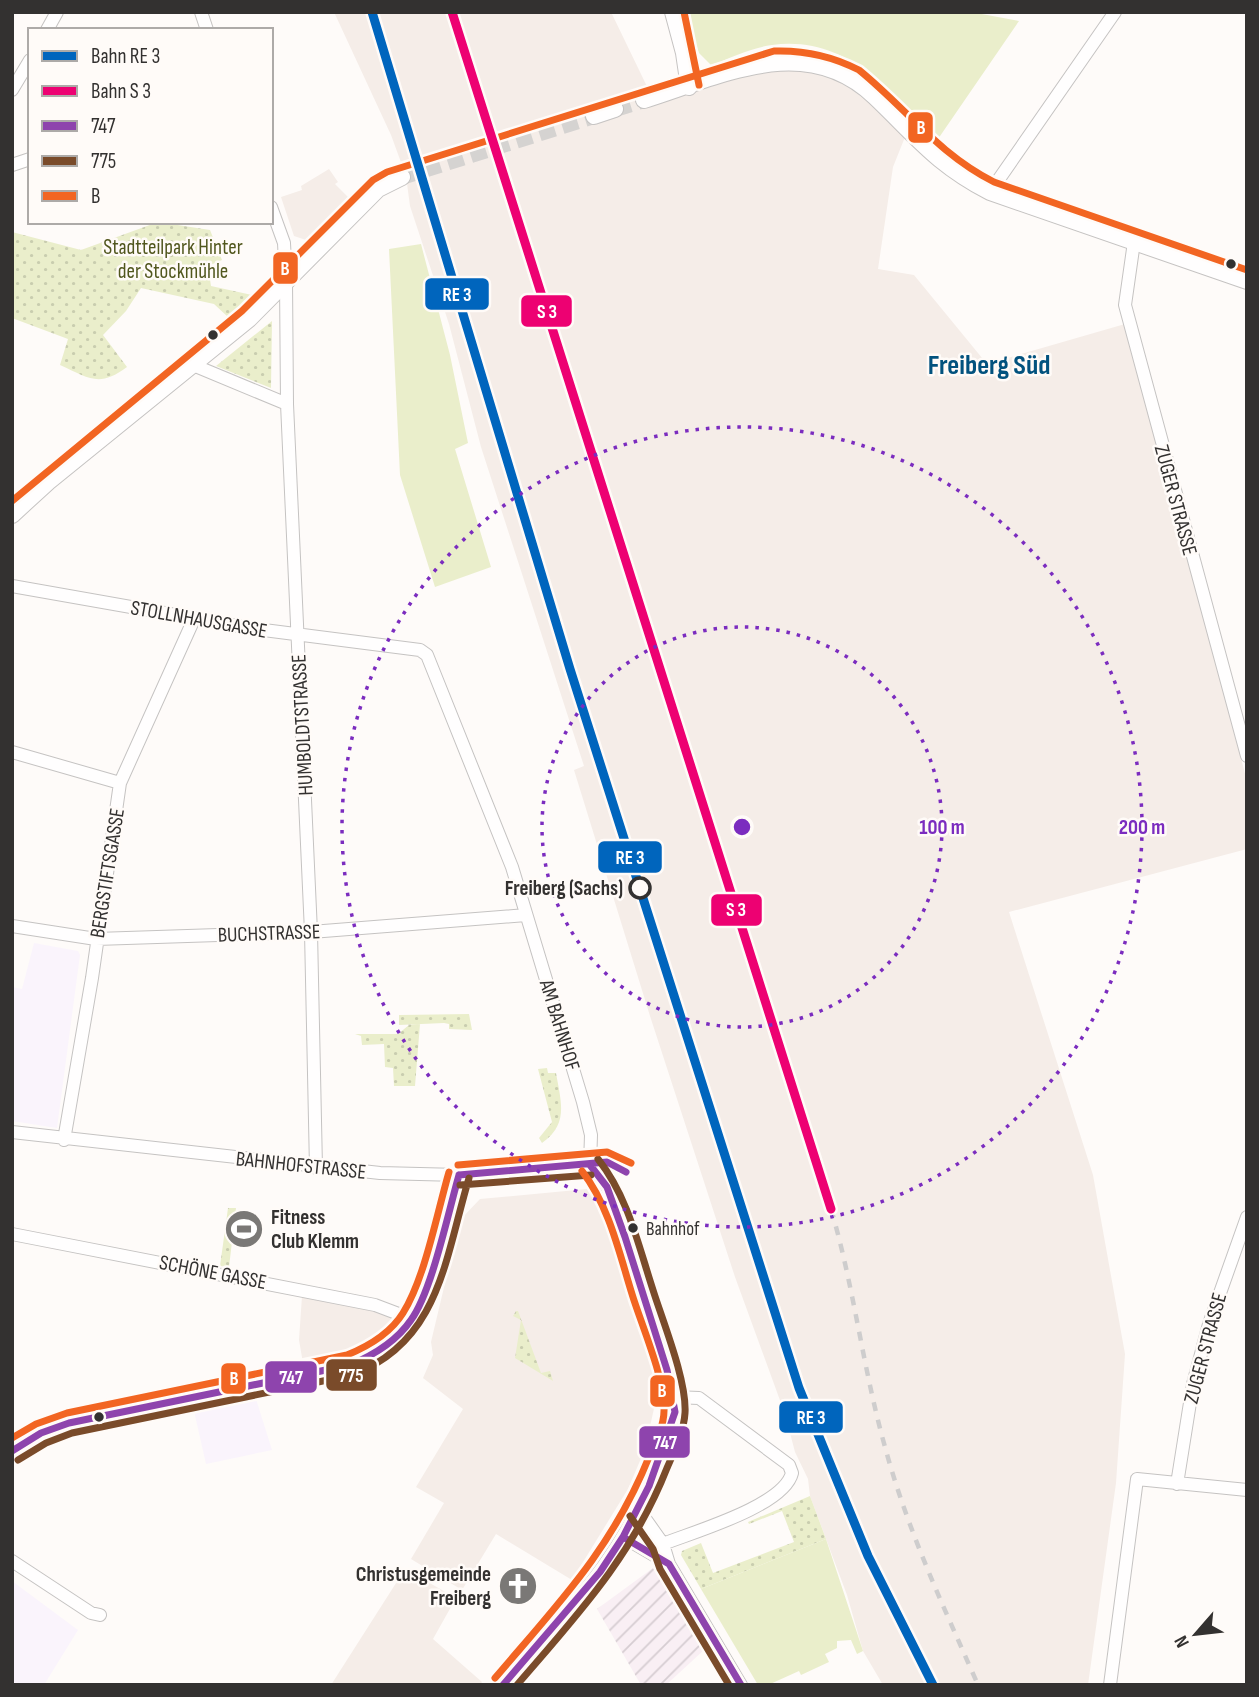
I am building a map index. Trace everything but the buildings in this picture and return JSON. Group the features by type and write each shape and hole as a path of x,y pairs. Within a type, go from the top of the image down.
{"street":[{"path":"48,28 57,12"},
{"path":"673,12 684,53 689,87"},
{"path":"990,192 1115,12"},
{"path":"644,100 776,61 800,61 838,71 874,96 917,141 957,175 990,192 1247,281"},
{"path":"12,90 28,63"},
{"path":"594,116 615,109"},
{"path":"12,515 249,319 378,190 402,177"},
{"name":"HUMBOLDTSTRASSE","path":"273,213 284,243 286,281 287,404 311,932 316,1168"},
{"name":"ZUGER STRASSE","path":"1134,242 1125,305 1247,757"},
{"path":"193,365 287,404"},
{"name":"STOLLNHAUSGASSE","path":"12,586 297,635 420,650 427,654"},
{"name":"BERGSTIFTSGASSE","path":"64,1140 120,783 194,618"},
{"name":"AM BAHNHOF","path":"427,654 512,867 592,1135 590,1165"},
{"path":"12,752 120,783"},
{"name":"BUCHSTRASSE","path":"12,926 96,939 311,932 526,915"},
{"name":"BAHNHOFSTRASSE","path":"12,1132 316,1168 459,1175 590,1165"},
{"path":"503,1685 593,1581 623,1537 639,1510 666,1446 675,1412 674,1397 625,1237 607,1187 590,1165"},
{"path":"12,1451 41,1433 69,1423 350,1365 384,1348 412,1319 424,1292 459,1175"},
{"name":"ZUGER STRASSE","path":"1177,1484 1193,1384 1209,1324 1247,1217"},
{"name":"SCHÖNE GASSE","path":"12,1234 375,1305 412,1319"},
{"path":"663,1544 758,1505 782,1491 792,1473 789,1465 699,1398 674,1397"},
{"path":"1110,1685 1137,1479 1247,1490"},
{"path":"639,1510 663,1544 669,1564 741,1685"},
{"path":"623,1537 669,1564"},
{"path":"12,1561 91,1614 100,1615"}],"shaded area":[{"path":"334,12 611,12 655,103 765,70 818,69 871,101 905,137 893,167 878,269 914,275 987,364 1125,324 1247,781 1247,849 1009,912 1093,1175 1125,1354 1116,1483 1088,1685 883,1685 863,1651 847,1595 735,1277 650,1016 574,770 584,766 481,447 449,324 410,206 406,176 391,135"},
{"path":"329,169 338,182 335,184 348,197 306,240 294,236 281,197 302,190 301,186"},
{"path":"34,943 78,951 80,955 57,1128 12,1121 12,987 22,989"},
{"path":"587,1189 604,1210 657,1377 657,1395 645,1449 628,1489 572,1580 496,1534 462,1590 411,1559 444,1503 416,1487 463,1409 423,1378 433,1355 431,1342 460,1220 480,1199"},
{"path":"302,1296 393,1315 396,1327 381,1344 355,1358 304,1369 299,1340"},
{"path":"256,1399 272,1450 206,1464 194,1411"},
{"path":"653,1568 704,1650 666,1685 641,1685 597,1609"},
{"path":"405,1569 456,1598 433,1639 482,1682 480,1685 331,1685"},
{"path":"12,1581 78,1630 44,1685 12,1685"}],"green space":[{"path":"685,12 971,12 1019,21 938,139 866,70 823,49 798,44 764,46 711,65 699,53"},
{"name":"Stadtteilpark Hinter der Stockmühle","path":"152,224 210,230 222,260 208,266 211,286 252,295 228,317 214,304 141,288 126,311 103,335 127,367 109,377 94,379 60,365 68,339 12,318 12,232 81,250"},
{"path":"421,244 450,355 468,443 455,449 491,567 435,587 400,475 389,249"},
{"path":"272,321 271,388 216,366"},
{"path":"469,1014 472,1030 449,1029 449,1024 444,1023 399,1025 399,1015"},
{"path":"420,1024 415,1086 394,1086 393,1068 385,1067 384,1044 362,1045 361,1036 355,1034 398,1034 409,1025"},
{"path":"547,1068 548,1073 556,1073 561,1112 556,1128 542,1143 539,1138 552,1122 538,1069"},
{"path":"228,1208 236,1208 229,1267 220,1266"},
{"path":"518,1311 541,1373 550,1371 553,1381 515,1358 521,1320 513,1316"},
{"path":"810,1496 826,1539 701,1589 681,1555 682,1551 701,1543 713,1573 794,1542 782,1511 749,1524 748,1522"},
{"path":"826,1539 863,1651 857,1654 851,1640 837,1641 837,1648 825,1654 829,1662 801,1675 799,1671 768,1685 758,1685 701,1589"}],"tunnel":[{"path":"615,109 644,100"},
{"path":"402,177 594,116"}],"railway":[{"path":"831,1209 877,1418 894,1478 927,1568 978,1685"}],"transit line":[{"path":"372,12 570,669 799,1388 868,1556 933,1685"},
{"path":"452,12 831,1209"},
{"name":"B","path":"684,12 699,85"},
{"name":"B","path":"12,501 242,311 373,180 387,172 774,51 818,55 859,70 939,144 994,182 1247,270"},
{"name":"B","path":"458,1165 607,1152 631,1163"},
{"name":"775","path":"517,1685 582,1609 620,1557 653,1500 676,1448 684,1420 685,1400 678,1368 637,1238 625,1205 598,1159"},
{"name":"747","path":"459,1175 607,1162 626,1172"},
{"name":"747","path":"503,1685 600,1572 623,1537 649,1486 675,1412 667,1370 625,1237 607,1187 590,1165"},
{"name":"B","path":"495,1678 562,1600 601,1548 634,1490 664,1417 664,1399 657,1369 618,1246 599,1199 582,1171"},
{"name":"B","path":"12,1438 36,1424 67,1413 347,1355 371,1343 392,1327 411,1299 424,1264 449,1172"},
{"name":"747","path":"12,1451 41,1433 69,1423 350,1365 376,1352 399,1335 419,1307 433,1271 459,1175"},
{"name":"775","path":"460,1185 591,1175"},
{"name":"775","path":"18,1460 46,1443 72,1433 352,1375 381,1360 404,1342 421,1319 434,1294 445,1267 469,1178"},
{"name":"775","path":"630,1516 653,1549 660,1569 729,1685"},
{"name":"747","path":"623,1537 669,1564 741,1685"}],"place":[{"name":"Freiberg (Sachs)","path":"640,888"},
{"name":"Bahnhof","path":"633,1228"},
{"name":"Fitness Club Klemm","path":"244,1229"},
{"name":"Christusgemeinde Freiberg","path":"518,1586"}],"district":[{"name":"Freiberg Süd","path":"989,364"}]}
